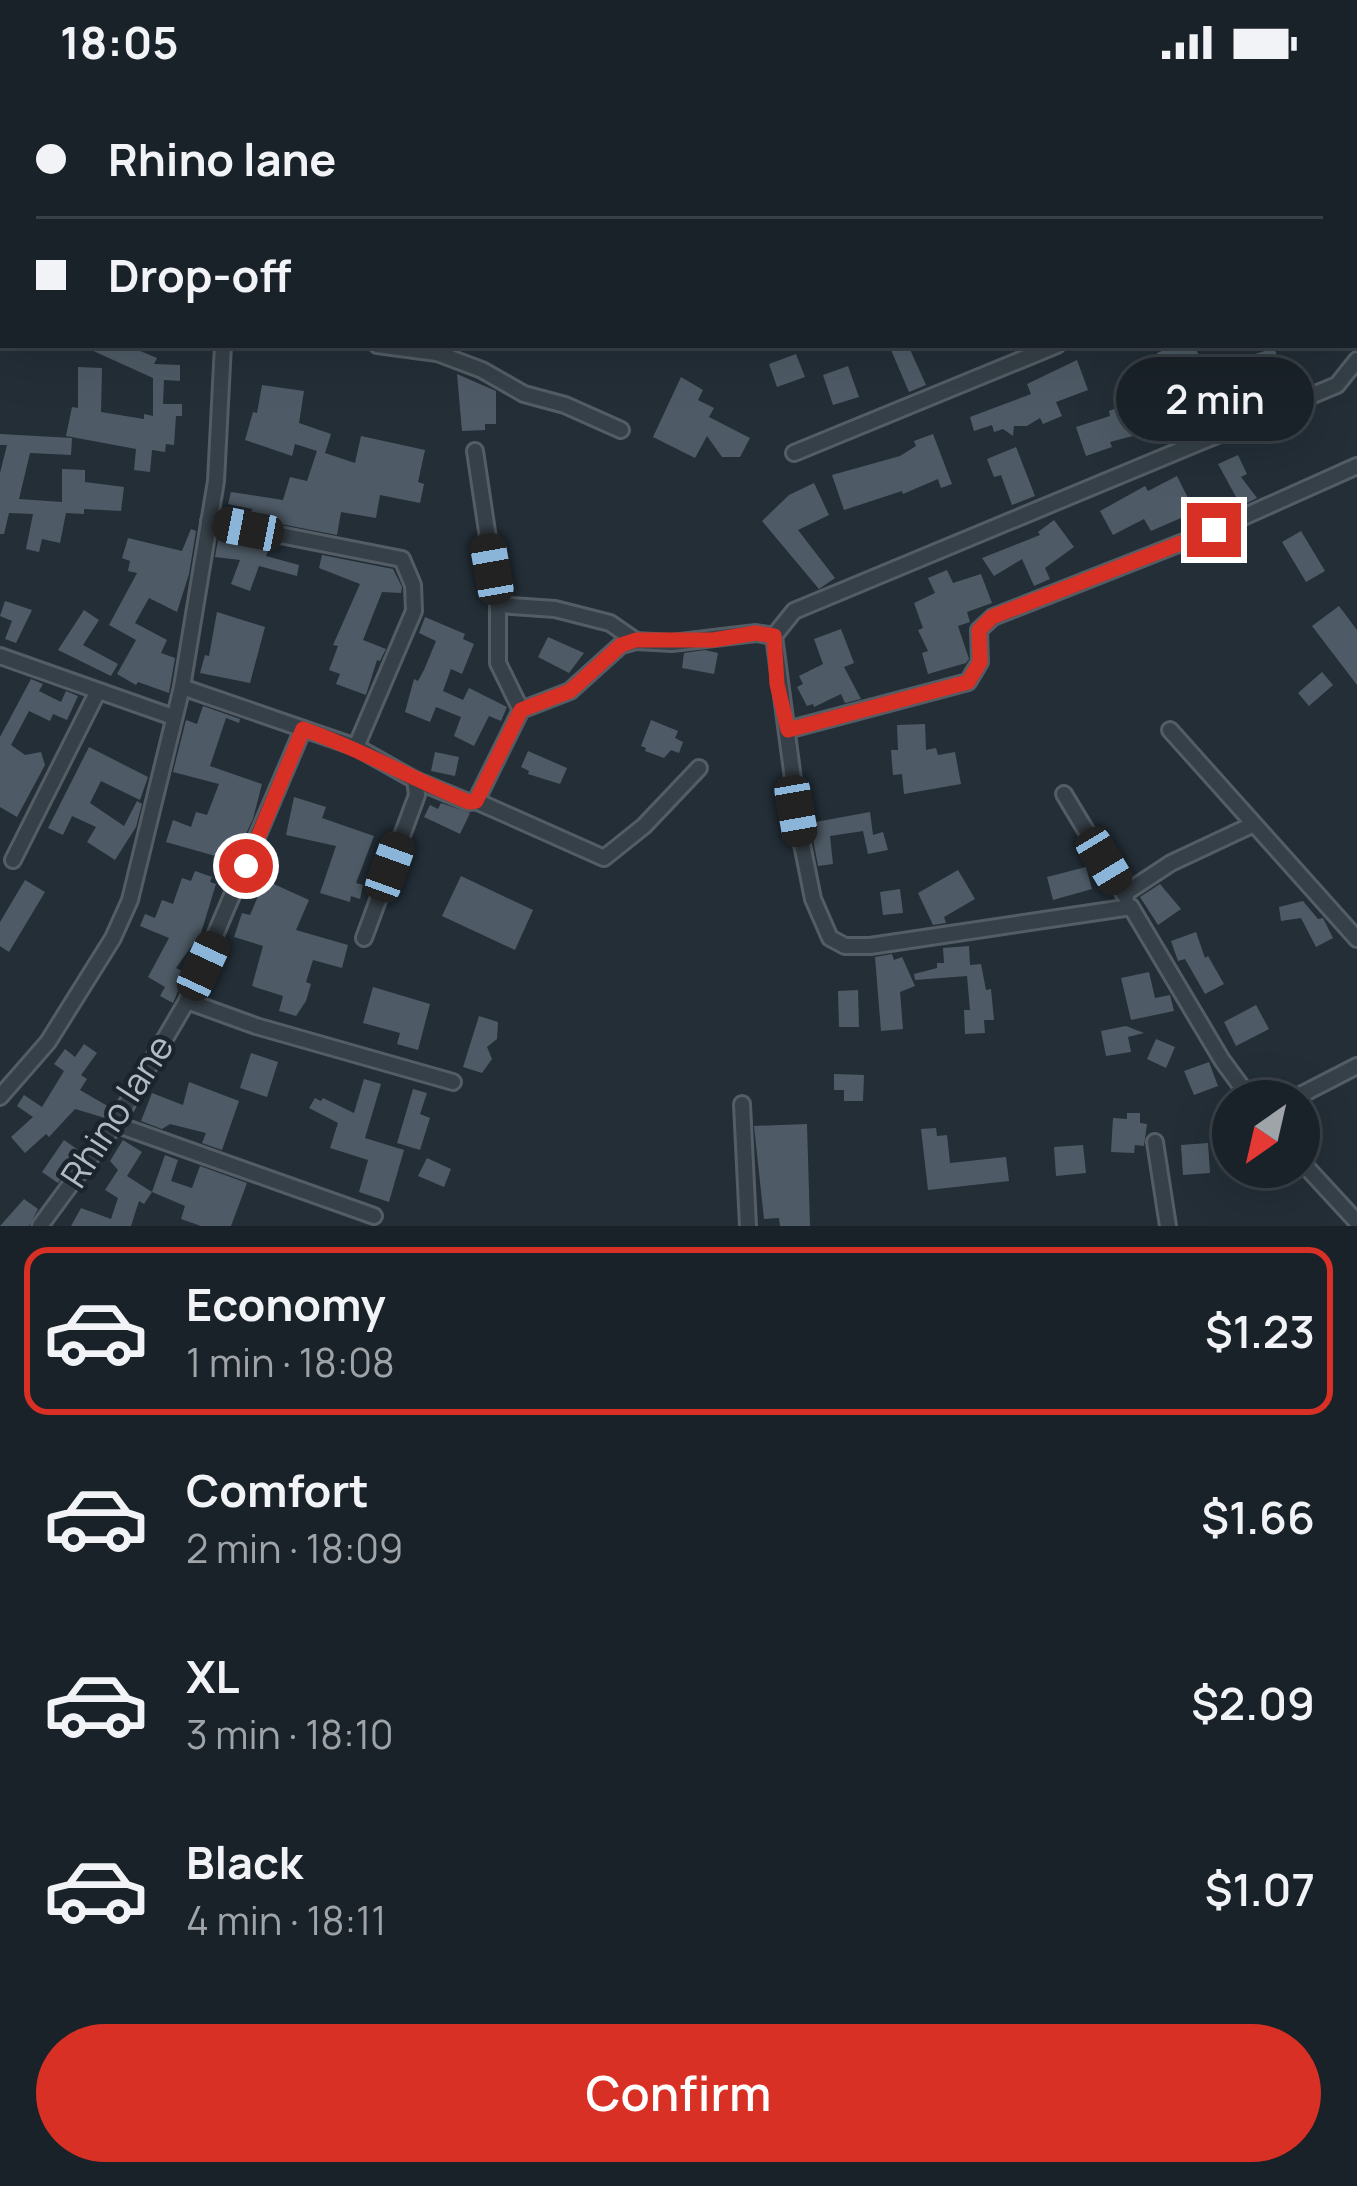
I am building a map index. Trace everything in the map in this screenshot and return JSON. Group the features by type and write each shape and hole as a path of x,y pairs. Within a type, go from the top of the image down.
{"street":[{"path":"0,1097 48,1042 124,918 182,687 216,481 223,348"},
{"path":"794,453 1050,348"},
{"path":"441,349 524,394 621,430"},
{"path":"1252,825 1172,863 1127,900 870,946 836,943 823,926 813,899 791,783 774,636 794,610 1352,379 1357,360"},
{"path":"475,451 498,605 498,663 521,710"},
{"path":"788,730 968,682 980,662 979,630 992,617 1214,530 1357,466"},
{"path":"209,521 401,560 410,571 414,611 356,747"},
{"path":"498,605 555,609 610,623 636,640"},
{"path":"476,801 521,710 570,691 621,645 636,640 774,636"},
{"path":"0,656 172,717"},
{"path":"182,687 356,747 415,780 476,801 604,858 644,826 700,768"},
{"path":"13,860 98,691"},
{"name":"Rhino lane","path":"40,1226 115,1124 187,1001 303,729"},
{"path":"1170,730 1357,939"},
{"path":"364,938 417,795 415,780"},
{"path":"1064,794 1237,1080"},
{"path":"187,1001 256,1026 453,1082"},
{"path":"1320,1085 1357,1066"},
{"path":"742,1105 748,1226"},
{"path":"115,1124 374,1216"},
{"path":"1155,1142 1168,1226"},
{"path":"1320,1182 1357,1222"}],"building":[{"path":"87,348 133,348 157,358 154,364 180,365 180,381 164,380 163,404 182,404 174,445 166,444 165,452 152,450 150,472 134,470 136,449 66,436 72,407 78,408 78,367 102,368 101,412 144,419 144,414 153,416 153,378"},
{"path":"909,348 926,385 909,392 891,350"},
{"path":"1195,348 1200,358 1186,364 1184,359 1164,369 1157,353"},
{"path":"1274,348 1285,375 1260,388 1250,361 1257,360 1255,354"},
{"path":"796,354 805,377 777,387 769,364"},
{"path":"1077,360 1088,390 1056,402 1062,416 1043,424 1040,418 1027,426 1014,426 1013,436 1003,429 994,432 992,425 974,431 970,417 1031,394 1027,384"},
{"path":"848,366 859,397 833,405 823,375"},
{"path":"457,374 496,391 496,424 485,424 485,430 462,431"},
{"path":"681,377 703,390 698,400 714,408 709,417 750,438 740,457 722,457 707,436 695,458 653,437"},
{"path":"262,385 304,391 299,423 331,434 325,453 355,463 361,436 425,450 418,482 424,484 420,503 380,495 376,518 341,512 337,535 250,518 252,509 228,504 231,492 283,500 290,477 307,481 317,451 295,444 292,456 245,440"},
{"path":"1189,389 1196,410 1190,412 1193,420 1110,442 1112,447 1086,456 1076,427 1110,416 1109,411 1133,401"},
{"path":"0,434 72,438 71,455 30,453 19,499 62,502 62,469 85,470 85,482 124,487 121,511 66,513 60,543 42,539 39,552 26,549 33,514 9,513 4,534 0,534 0,473 7,445 0,445"},
{"path":"933,434 952,484 941,488 938,479 844,510 832,475 900,456 916,446 914,441"},
{"path":"1016,447 1035,496 1012,505 1001,475 994,477 987,459"},
{"path":"1238,455 1247,474 1241,477 1257,498 1241,506 1218,464"},
{"path":"1177,476 1195,512 1151,531 1144,519 1113,535 1100,511 1145,486 1148,491"},
{"path":"814,483 829,515 798,530 835,578 819,589 762,521 789,495"},
{"path":"1054,520 1074,547 1045,568 1050,579 1034,586 1022,559 994,576 982,558 1040,535"},
{"path":"191,529 196,531 189,574 177,612 149,598 135,623 167,640 161,653 175,658 169,693 136,685 117,674 136,640 109,625 137,573 128,571 130,561 122,558 128,538 182,551"},
{"path":"1301,531 1325,571 1306,582 1282,542"},
{"path":"219,534 270,546 266,556 299,565 297,576 259,566 250,591 231,584 240,560 215,557"},
{"path":"322,555 393,569 402,587 401,593 382,592 363,640 386,649 377,660 366,695 336,684 340,674 329,670 338,646 333,645 360,584 319,568"},
{"path":"947,570 953,583 981,574 992,603 967,612 970,622 958,626 969,659 966,663 928,674 922,653 928,651 918,630 923,628 914,603 935,593 928,578"},
{"path":"5,601 32,610 16,643 5,639 12,621 0,616"},
{"path":"1339,606 1357,630 1357,685 1312,626"},
{"path":"84,610 99,620 83,645 118,664 111,676 58,650"},
{"path":"217,612 265,627 250,683 200,673 205,655 209,656"},
{"path":"425,617 465,634 463,639 474,644 462,674 451,669 443,691 463,700 469,688 507,707 501,721 489,716 474,746 454,736 461,717 436,707 430,722 405,712 414,679 418,681 436,641 419,633"},
{"path":"841,629 854,663 844,667 861,699 845,703 841,694 807,706 797,687 803,684 799,676 823,664 814,639"},
{"path":"548,637 584,653 569,673 538,657"},
{"path":"684,653 718,653 714,674 682,668"},
{"path":"1322,672 1333,685 1309,706 1298,693"},
{"path":"31,679 43,684 39,691 61,702 66,691 78,696 67,720 53,714 50,721 29,711 11,745 25,755 41,752 45,765 17,817 0,807 0,737"},
{"path":"203,706 240,719 239,723 226,718 210,766 262,784 253,819 233,861 166,842 173,820 191,827 196,812 207,815 219,784 173,772 186,720 197,724"},
{"path":"651,720 678,731 675,738 683,742 679,753 671,750 664,758 645,751 641,746"},
{"path":"925,724 926,750 936,748 938,755 955,752 961,784 904,794 902,774 893,775 891,750 898,750 897,725"},
{"path":"89,747 148,777 140,800 101,781 90,803 124,826 137,801 142,804 136,827 115,860 87,842 96,827 72,816 63,835 48,828"},
{"path":"528,751 567,768 560,784 528,774 521,767"},
{"path":"435,752 459,757 455,776 431,771"},
{"path":"294,797 326,807 322,818 374,836 356,883 363,885 360,899 351,896 350,902 320,893 336,846 286,835"},
{"path":"441,803 470,813 460,834 424,817 430,805 438,809"},
{"path":"870,812 873,835 883,832 888,850 868,854 863,831 830,836 833,864 818,866 810,823"},
{"path":"1086,867 1092,889 1053,900 1047,877"},
{"path":"958,870 975,899 944,917 946,923 933,925 918,893"},
{"path":"195,871 212,877 210,882 216,884 201,933 176,968 186,973 173,1003 160,996 165,987 148,977 169,938 140,926 145,914 155,918 162,900 173,904 182,878 191,881"},
{"path":"461,876 533,910 515,950 442,916"},
{"path":"25,880 45,892 9,952 0,946 0,922"},
{"path":"265,880 309,900 296,930 348,945 342,968 313,960 306,1001 296,1016 279,1011 283,996 252,986 263,946 234,937 242,913 250,915"},
{"path":"1160,884 1181,909 1158,925 1140,897"},
{"path":"900,889 903,913 883,915 880,892"},
{"path":"1303,901 1318,919 1323,918 1333,938 1316,947 1301,918 1281,921 1279,907"},
{"path":"1196,932 1205,958 1208,956 1224,984 1205,994 1185,959 1178,961 1171,941"},
{"path":"969,946 970,965 981,964 986,990 991,989 994,1020 984,1020 985,1033 965,1034 964,1010 970,1010 967,976 915,980 914,974 944,963 943,948"},
{"path":"892,954 894,960 902,957 915,986 900,992 903,1029 881,1031 875,957"},
{"path":"1149,972 1155,998 1170,995 1174,1011 1131,1020 1121,978"},
{"path":"373,987 430,1004 418,1050 397,1044 400,1033 363,1023"},
{"path":"858,990 859,1027 839,1027 838,991"},
{"path":"1256,1005 1269,1029 1236,1046 1224,1022"},
{"path":"479,1016 498,1022 497,1039 487,1047 492,1059 482,1073 463,1067"},
{"path":"1126,1026 1144,1033 1128,1037 1131,1052 1106,1056 1101,1031"},
{"path":"1156,1039 1175,1047 1166,1068 1147,1059"},
{"path":"84,1044 97,1053 81,1075 87,1079 80,1090 111,1108 105,1118 75,1109 49,1137 46,1134 25,1153 11,1137 33,1117 17,1106 24,1095 42,1107 64,1071 54,1064 65,1049 75,1057"},
{"path":"251,1053 278,1062 267,1097 240,1088"},
{"path":"1209,1062 1216,1080 1212,1088 1194,1095 1184,1071"},
{"path":"834,1074 864,1075 863,1101 844,1101 844,1090 834,1090"},
{"path":"364,1079 381,1084 365,1138 404,1150 389,1202 359,1192 368,1160 330,1148 338,1123 309,1108 315,1098 323,1098 354,1113"},
{"path":"189,1082 239,1101 222,1150 202,1143 206,1133 170,1124 162,1129 141,1121 152,1093 183,1105"},
{"path":"413,1089 427,1093 420,1114 430,1118 420,1150 397,1143"},
{"path":"1127,1113 1140,1113 1140,1123 1147,1124 1144,1146 1135,1145 1134,1153 1111,1152 1113,1118 1127,1119"},
{"path":"807,1124 810,1226 780,1226 779,1218 764,1219 754,1126"},
{"path":"936,1128 937,1136 947,1135 950,1163 1006,1157 1009,1181 928,1190 921,1129"},
{"path":"64,1140 81,1152 58,1183 42,1172"},
{"path":"123,1140 142,1152 127,1176 152,1192 144,1204 139,1201 131,1226 71,1226 81,1208 111,1219 118,1198 105,1190 118,1170 110,1161"},
{"path":"1208,1143 1210,1173 1183,1175 1181,1145"},
{"path":"1083,1145 1086,1173 1056,1176 1054,1147"},
{"path":"165,1155 178,1160 171,1181 192,1188 200,1166 247,1183 231,1226 201,1226 181,1219 185,1206 152,1192"},
{"path":"427,1158 451,1169 444,1187 418,1176"},
{"path":"24,1199 38,1209 29,1226 0,1226"}],"route":[{"path":"246,866 303,729 356,747 415,780 476,801 521,710 570,691 621,645 636,640 672,643 756,633 774,636 777,684 788,730 968,682 977,674 980,662 979,630 992,617 1214,530"}]}
